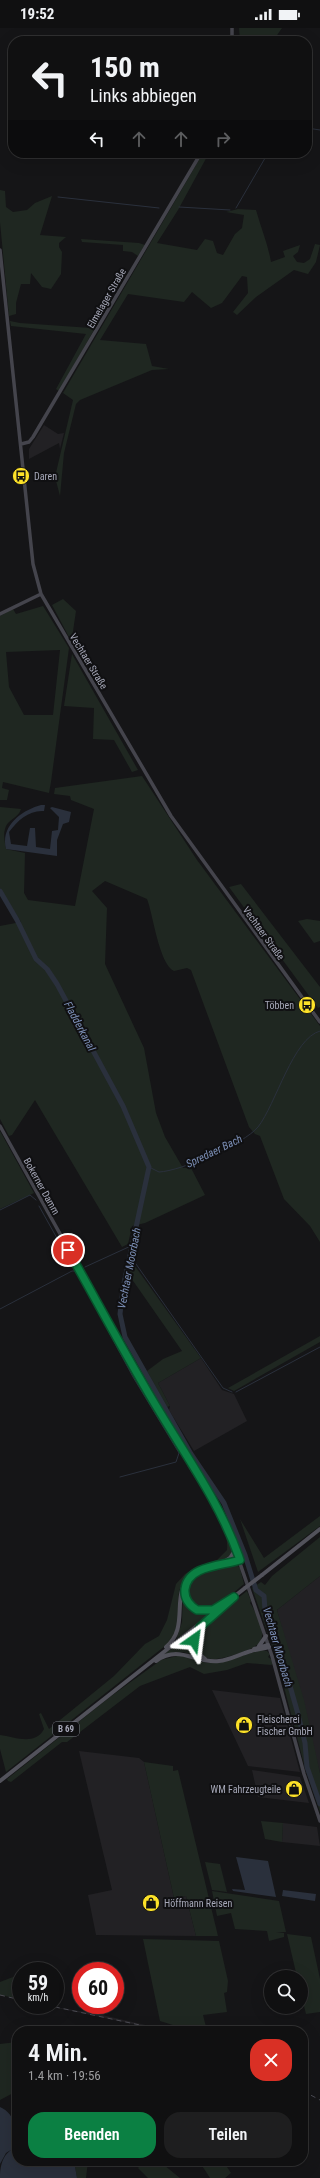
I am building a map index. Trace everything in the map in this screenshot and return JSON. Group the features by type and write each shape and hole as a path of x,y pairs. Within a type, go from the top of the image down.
{"main road":[{"name":"Elmelager Straße","path":"21,444 29,442 33,437 197,158"},
{"name":"Vechtaer Straße","path":"0,250 33,564 41,594 172,816 320,1022"},
{"path":"0,614 41,594"},
{"name":"Bokerner Damm","path":"0,1126 142,1381 218,1507 236,1549 266,1636 304,1774 320,1821"},
{"name":"B 69","path":"0,1781 320,1529"},
{"path":"221,1564 230,1558 236,1549"},
{"path":"230,1558 239,1559"},
{"path":"152,1661 177,1634 181,1618 181,1592 187,1581 196,1573 239,1559"},
{"path":"187,1581 184,1592 186,1598 197,1610 213,1610 234,1597"},
{"path":"207,1660 196,1649 195,1636 198,1629 220,1608"},
{"path":"252,1650 259,1646 266,1636"},
{"path":"259,1646 269,1646"},
{"path":"142,1669 163,1657 173,1654 185,1654 207,1660 220,1661 269,1646"}],"shaded area":[{"path":"239,28 282,28 276,36 240,36"},
{"path":"200,158 206,158 178,210 157,243 197,250 205,239 213,241 217,253 223,255 235,234 242,228 244,215 226,212 238,209 256,210 271,262 285,257 283,251 300,245 298,252 293,256 297,262 304,263 310,259 315,244 320,245 316,262 308,274 294,270 256,297 237,315 233,312 248,293 247,277 242,276 222,303 211,308 192,292 184,302 128,294 100,340 146,344 152,366 169,369 152,370 80,400 76,404 64,453 60,496 55,477 73,400 63,393"},
{"path":"0,190 5,191 6,207 13,212 27,210 35,203 52,196 40,235 66,237 59,243 59,247 62,252 61,274 51,289 42,287 31,273 30,284 21,284 16,303 16,314 9,316 0,222"},
{"path":"81,239 139,243 145,245 138,256 132,252 123,251 123,245 82,242"},
{"path":"103,307 106,309 59,391 56,389 86,334 11,326 10,321 91,328"},
{"path":"44,425 58,434 64,433 60,449 59,443 29,459 29,449"},
{"path":"63,599 76,611 72,638 69,637 52,605"},
{"path":"43,606 69,648 49,793 3,782 2,788 9,790 7,800 0,800 0,616 13,609 16,614","holes":["60,650 53,715 24,715 9,687 6,652"]},
{"path":"72,654 138,770 132,772 114,740 93,739 94,708 64,706"},
{"path":"142,776 197,860 320,1026 320,1242 310,1226 284,1199 260,1136 255,1134 249,1127 191,970 187,968 174,971 169,967 164,959 147,899 105,881 92,891 107,908 105,964 144,1048 156,1113 165,1137 183,1168 191,1168 205,1195 145,1223 132,1226 128,1244 122,1247 35,1100 12,1135 9,1136 0,1119 0,926 21,922 0,888 0,807 21,809 18,815 6,826 4,831 4,839 6,849 25,853 24,893 28,900 75,906 94,809 71,800 70,796 54,794 55,788"},
{"path":"241,884 320,987 320,1007 318,1008 229,887"},
{"path":"307,919 320,921 320,941 314,943 298,921"},
{"path":"0,1131 34,1193 0,1209"},
{"path":"132,1262 201,1358 158,1383 170,1406 167,1407 147,1371 163,1359 182,1351 129,1275"},
{"path":"320,1336 320,1342 234,1391 228,1388"},
{"path":"201,1358 222,1390 234,1394 247,1421 194,1451 169,1410 170,1406 158,1383"},
{"path":"187,1466 192,1467 225,1524 232,1547 231,1555 223,1561 193,1573 185,1579 179,1593 179,1623 170,1642 6,1772 0,1749 0,1735 24,1739 35,1737 44,1729 39,1714 41,1713 49,1729 114,1676 145,1644 159,1636 167,1620 176,1584 185,1574 195,1568 217,1560 227,1550 227,1540 219,1518"},
{"path":"320,1516 320,1526 258,1572 240,1519 264,1558"},
{"path":"320,1537 320,1576 277,1610 304,1700 320,1773 320,1812 305,1768 277,1660 252,1588 261,1582 265,1585 272,1576"},
{"path":"235,1563 240,1568 244,1584 215,1607 209,1609 203,1608 192,1603 186,1593 186,1587 193,1577 210,1569"},
{"path":"320,1576 320,1773 277,1610"},
{"path":"183,1590 187,1602 192,1608 200,1612 212,1612 176,1640 182,1622"},
{"path":"247,1591 251,1601 250,1603 261,1627 262,1637 260,1642 252,1648 229,1656 215,1659 205,1657 201,1654 197,1645 198,1635 201,1629 214,1616"},
{"path":"196,1629 193,1642 200,1657 183,1652 163,1655"},
{"path":"261,1650 267,1651 270,1654 268,1657 271,1659 273,1664 247,1663 227,1670 204,1674 190,1667 140,1686 67,1742 62,1742 11,1782 8,1781 7,1779 110,1697 161,1660 181,1655 207,1663 218,1663"},
{"path":"212,1690 280,1698 300,1772 248,1766"},
{"path":"79,1751 139,1758 144,1762 174,1898 186,1896 196,1936 96,1935 88,1895 112,1890"},
{"path":"144,1762 173,1766 173,1771 178,1770 218,1936 196,1936 186,1896 174,1898"},
{"path":"252,1770 300,1777 309,1803 258,1797"},
{"path":"261,1821 283,1823 282,1842 265,1839"},
{"path":"283,1823 317,1827 320,1846 282,1842"},
{"path":"205,1862 220,1864 227,1892 212,1890"},
{"path":"212,1891 279,1901 286,1932 276,1932 284,1933 284,1937 269,1941 267,1931 235,1929 231,1913 217,1916"},
{"path":"287,1934 311,1937 320,1979 320,2012 308,2014 308,1970 295,1970"},
{"path":"143,1939 219,1941 228,1981 227,1992 224,1993 227,2012 203,2015 206,2026 176,2026 160,2021"},
{"path":"12,1977 12,1997 0,1995 0,1982"},
{"path":"86,2014 98,2014 150,2026 142,2026"},
{"path":"12,2043 12,2094 0,2100 0,2044"},
{"path":"75,2166 87,2166 86,2178 77,2178"},
{"path":"140,2166 165,2166 180,2178 148,2178 138,2168"},
{"path":"202,2166 226,2166 231,2173 225,2178 210,2178"}],"water":[{"path":"45,805 44,811 33,812 24,817 9,832 11,844 27,846 30,828 35,828 36,847 50,849 52,831 58,830 59,817 50,808 52,807 71,812 69,822 63,824 57,840 57,856 6,849 6,833 9,826 20,815 34,807"},
{"path":"236,1857 268,1861 276,1897 233,1891 232,1889 245,1890"},
{"path":"283,1890 316,1894 315,1901 282,1896"},
{"path":"0,2107 12,2118 12,2149 6,2153 0,2164"},
{"path":"12,2149 12,2166 75,2166 77,2178 0,2178 3,2160"}],"waterway":[{"path":"312,129 320,130"},
{"path":"236,208 265,158"},
{"path":"58,197 159,208"},
{"path":"179,207 230,210"},
{"name":"Vechtaer Moorbach","path":"0,891 17,920 36,959 47,969 57,984 123,1106 149,1167 123,1288 120,1314 125,1337 191,1454 224,1503 245,1555 256,1590 264,1596 265,1610 272,1623 298,1714 305,1743 307,1767 320,1804"},
{"name":"Spredaer Bach","path":"149,1167 159,1172 182,1167 212,1156 251,1134 265,1117 293,1058 301,1046 310,1036 320,1031"},
{"path":"0,1210 30,1195 36,1200"},
{"path":"39,1206 72,1265"},
{"path":"85,1267 133,1245"},
{"path":"136,1264 223,1388 232,1392"},
{"path":"0,1309 72,1271 77,1271"},
{"path":"76,1271 133,1377 179,1453 176,1462 120,1477"},
{"path":"236,1392 320,1347"}],"railway":[{"path":"0,1995 12,1998"},
{"path":"64,2009 145,2026"},
{"path":"308,2094 320,2100"}],"place":[{"name":"Daren","path":"21,476"},
{"name":"Többen","path":"307,1005"},
{"name":"Fleischerei Fischer GmbH","path":"244,1725"},
{"name":"WM Fahrzeugteile","path":"294,1789"},
{"name":"Höffmann Reisen","path":"151,1903"}],"route":[{"path":"68,1250 160,1414 218,1507 229,1529 240,1560 204,1569 192,1575 187,1581 184,1592 186,1598 188,1603 197,1610 213,1610 234,1597 198,1629 194,1640"}],"water label":[{"name":"Fladderkanal","path":"80,1026"}]}
